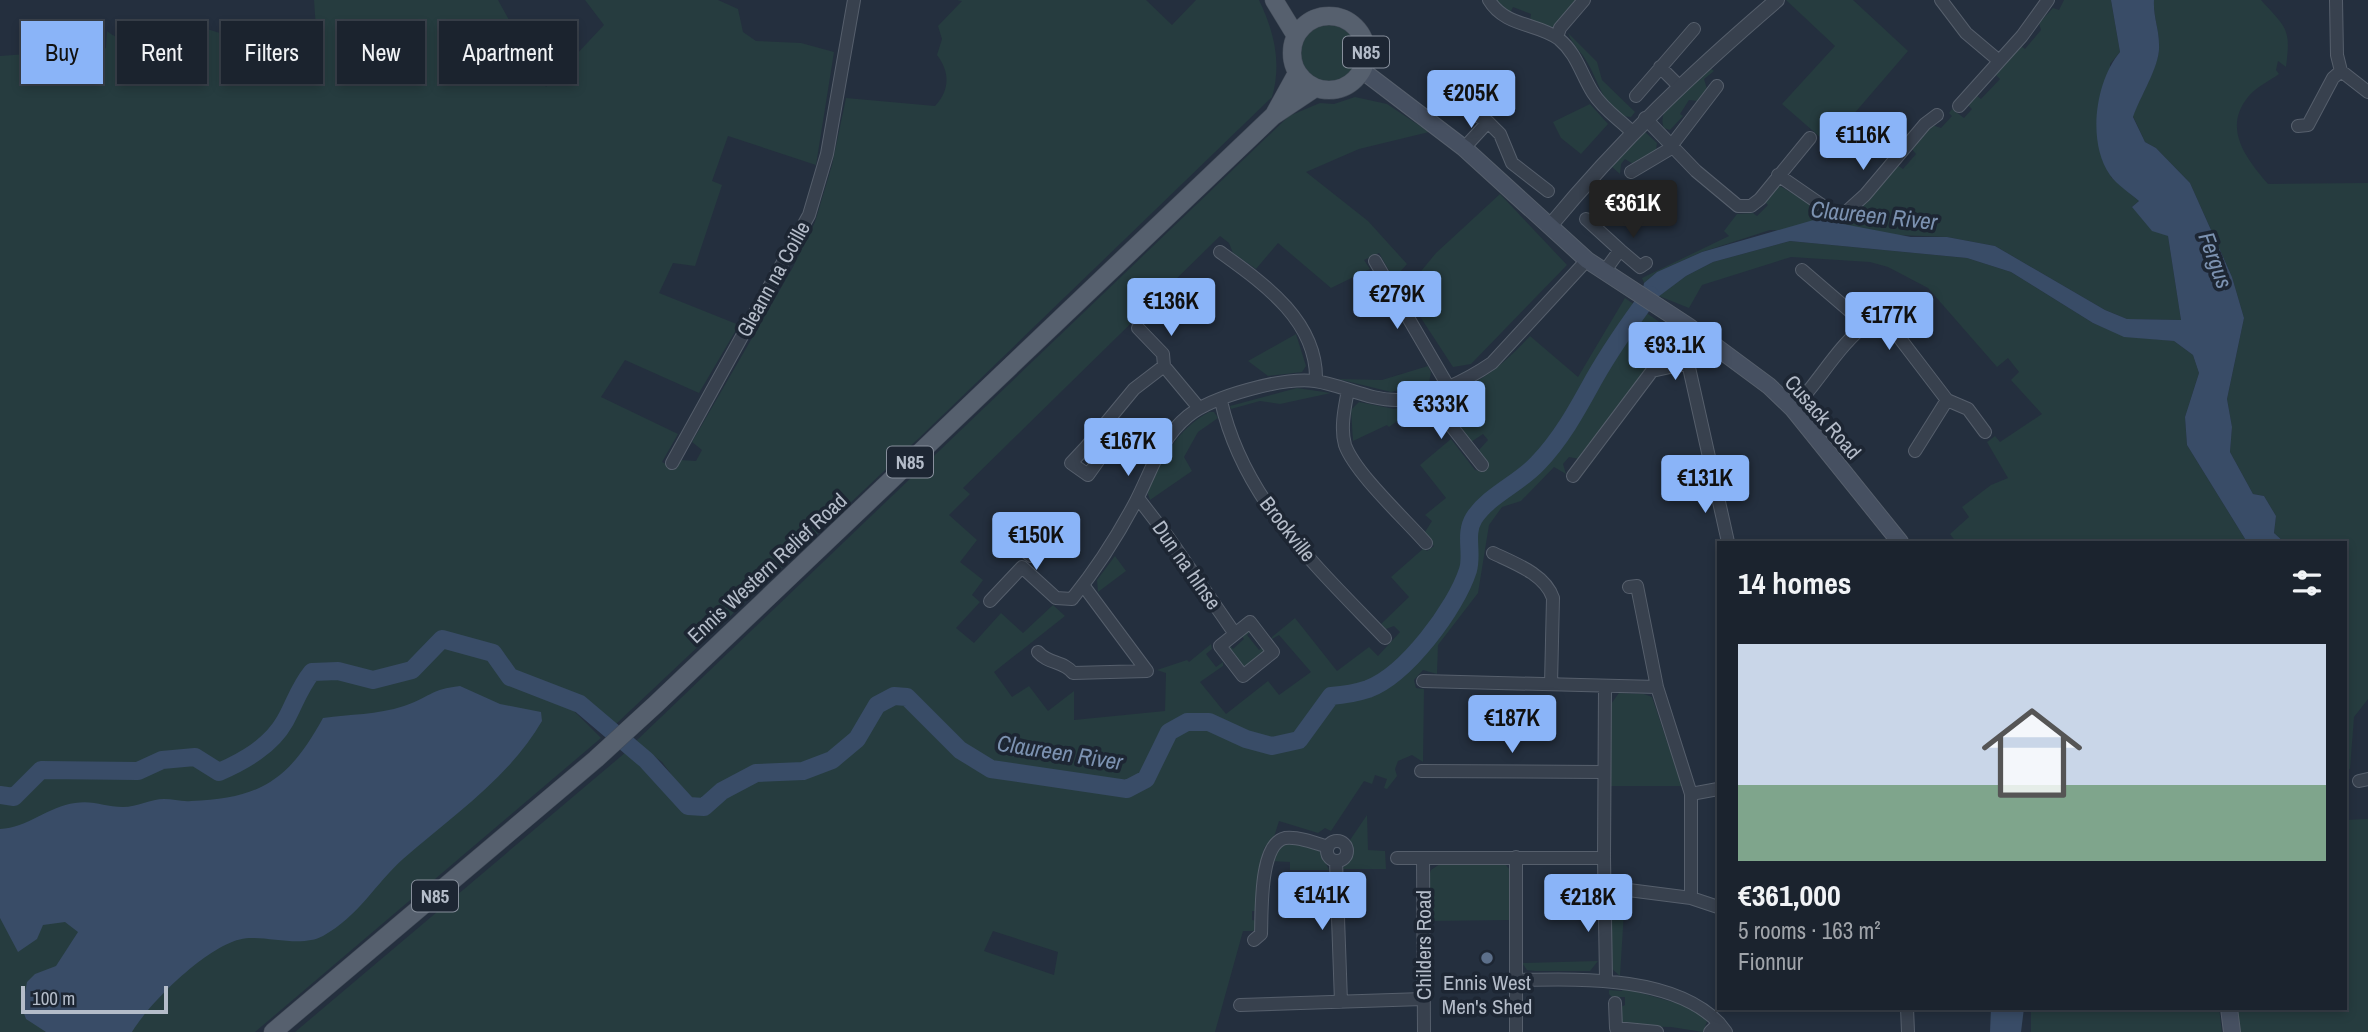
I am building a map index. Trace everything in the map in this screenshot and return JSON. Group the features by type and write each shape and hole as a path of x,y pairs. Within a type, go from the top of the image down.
{"main road":[{"path":"1274,0 1296,36"},
{"path":"1284,0 1310,21 1296,36 1292,61 1297,73 1315,89"},
{"name":"N85","path":"1310,21 1329,16 1339,17 1357,28 1367,49 1363,71 1347,86 1337,90 1315,89"},
{"name":"Cusack Road","path":"1363,71 1464,148 1587,260 1665,310 1754,374 1793,409 1899,541"},
{"name":"Ennis Western Relief Road","path":"1273,116 1297,73"},
{"name":"Ennis Western Relief Road","path":"273,1032 596,759 1273,116 1315,89"},
{"path":"2229,1010 2232,1032"}],"street":[{"name":"Gleann na Coille","path":"672,463 685,452 808,215 827,154 854,0"},
{"path":"1489,0 1502,15 1557,37 1576,57 1592,92 1606,112 1631,131"},
{"path":"1557,37 1560,27 1584,0"},
{"path":"1550,226 1631,131 1678,85 1777,0"},
{"path":"1941,0 1966,33 1998,60"},
{"path":"1959,106 2022,36 2049,0"},
{"path":"2336,0 2337,55 2341,71 2368,92"},
{"path":"1636,96 1694,29"},
{"path":"1660,67 1678,85"},
{"path":"2298,126 2308,125 2333,78 2341,71"},
{"path":"1631,172 1671,146 1717,86"},
{"path":"1451,106 1463,107 1488,122 1500,134 1512,163 1548,191"},
{"path":"1779,175 1833,213 1845,213 1865,195 1925,124 1937,115"},
{"path":"1645,118 1723,196 1738,206 1751,206 1760,199 1810,138"},
{"path":"1464,148 1488,122"},
{"path":"1587,219 1640,267 1646,263"},
{"path":"1604,272 1620,250"},
{"path":"1220,252 1280,298 1306,339 1316,382 1400,400 1426,394 1473,376 1492,363 1587,260"},
{"path":"1375,261 1448,386"},
{"path":"1802,270 1819,278 1852,313 1892,328 1947,400 1968,409 1985,432"},
{"path":"1793,409 1815,386 1828,362 1872,319"},
{"path":"1138,328 1163,354 1164,366 1199,408"},
{"path":"1696,332 1688,345 1688,363 1728,541"},
{"path":"1573,476 1652,371 1688,363"},
{"path":"1086,447 1134,389 1164,366"},
{"name":"Dun na hInse","path":"1022,567 1056,598 1065,601 1072,599 1108,553 1138,498 1159,448 1186,418 1199,408 1280,383 1316,382"},
{"path":"1348,390 1343,429 1345,446 1365,476 1419,526 1426,543"},
{"path":"1426,394 1482,465"},
{"path":"1917,443 1947,400"},
{"name":"Brookville","path":"1221,401 1243,464 1275,519 1385,638"},
{"name":"Dun na hInse","path":"1138,498 1235,634"},
{"path":"990,601 1031,556 1040,553 1063,526"},
{"path":"1001,532 1031,556"},
{"path":"1493,553 1522,568 1549,588 1552,598 1551,684"},
{"path":"1038,652 1045,660 1068,666 1073,673 1147,671 1083,585"},
{"path":"1629,587 1637,586 1657,687 1691,794 1691,898"},
{"path":"1423,681 1605,688 1657,687"},
{"path":"1605,688 1603,772 1606,979"},
{"path":"1421,771 1603,772"},
{"path":"1691,794 1717,789"},
{"path":"1254,940 1261,934 1268,851 1274,844 1286,838 1328,847 1329,858 1336,861 1341,1002"},
{"path":"1516,857 1516,1032"},
{"path":"1397,858 1604,858"},
{"name":"Childers Road","path":"1423,858 1424,1032"},
{"path":"1605,887 1691,898 1717,907"},
{"path":"1517,980 1606,979 1691,1002 1718,1029"},
{"path":"1240,1004 1423,999"},
{"path":"1615,1003 1616,1028 1657,1032"},
{"path":"1907,1010 1908,1032"}],"green space":[{"path":"314,0 498,0 510,21 439,21 439,84 544,84 546,87 549,84 577,84 577,54 604,25 585,0 718,0 738,9 743,32 756,41 801,43 834,52 816,165 728,136 712,181 722,185 695,266 673,263 659,293 739,325 699,393 625,360 601,397 678,434 662,462 676,469 680,460 696,461 702,450 692,442 793,267 815,222 832,165 846,98 935,106 946,87 946,74 937,55 942,39 938,26 962,1 957,0 1146,0 1172,25 1196,0 1259,0 1275,47 1276,72 1272,97 918,439 615,725 582,696 566,690 554,698 569,706 601,738 255,1032 0,1032 0,56 21,54 21,84 103,84 103,48 106,48 107,31 117,37 117,84 207,84 207,29 221,33 221,84 323,84 323,21 315,21"},
{"path":"1496,0 1578,0 1551,30 1530,21 1531,14 1513,7 1510,13"},
{"path":"1786,0 1853,0 1908,51 1828,144 1782,104 1835,46"},
{"path":"2064,0 2111,0 2120,52 2110,64 2111,177 2139,201 2132,207 2168,236 2181,320 2127,319 2105,310 1995,246 1947,237 1770,230 1702,252 1657,272 1644,283 1642,278 1729,236 1724,231 1737,214 1753,213 1757,216 1768,205 1764,201 1774,188 1780,186 1817,208 1819,213 1852,220 1855,213 1897,165 1903,169 1916,154 1911,148 1932,125 1941,128 1952,116 1949,113 1952,109 1964,118 1972,109 1968,105 1976,95 1981,99 2000,79 1995,74 2019,45 2025,49 2041,30 2039,23 2053,8 2059,10"},
{"path":"2154,0 2261,0 2285,30 2288,44 2286,67 2278,61 2276,70 2279,74 2251,94 2241,109 2237,132 2246,154 2268,184 2368,183 2368,699 2354,717 2350,769 2347,768 2347,541 2283,541 2274,533 2276,516 2264,496 2253,494 2230,452 2232,427 2227,399 2244,318 2232,277 2190,183 2156,148 2145,142 2133,116 2159,52"},
{"path":"1330,20 1343,23 1353,30 1360,40 1363,53 1360,66 1353,76 1343,83 1330,86 1317,83 1307,76 1300,66 1297,53 1300,40 1307,30 1317,23"},
{"path":"1568,33 1597,62 1602,80 1635,112 1631,117 1615,111 1609,104"},
{"path":"1709,67 1714,71 1704,79 1707,89 1697,101 1689,100 1680,114 1683,116 1670,130 1664,128 1662,120 1670,103"},
{"path":"1355,97 1387,104 1429,132 1359,149 1306,172 1368,221 1407,264 1394,279 1379,253 1364,260 1370,269 1331,288 1278,243 1256,269 1233,253 1229,243 1220,236 963,488 970,494 949,515 977,540 960,562 983,580 972,595 980,602 956,628 974,643 1001,613 1023,633 1053,605 1065,616 994,672 1012,697 1029,686 1048,711 1074,691 1074,720 1165,711 1166,673 1157,670 1187,660 1189,662 1211,644 1212,649 1206,654 1216,667 1223,662 1223,666 1200,682 1226,714 1268,681 1279,695 1311,672 1279,635 1272,639 1295,618 1337,671 1369,647 1378,656 1400,632 1394,626 1386,629 1381,624 1409,597 1391,577 1424,548 1427,551 1434,546 1423,535 1432,521 1425,515 1446,498 1420,465 1451,439 1475,470 1482,471 1488,466 1479,450 1488,440 1483,434 1471,442 1435,400 1487,375 1530,336 1578,377 1625,298 1668,328 1673,340 1669,351 1647,368 1580,459 1569,457 1563,464 1566,474 1554,467 1521,501 1502,507 1489,525 1478,593 1438,645 1437,674 1423,670 1414,680 1416,688 1424,689 1423,762 1412,755 1398,761 1395,769 1397,776 1387,789 1384,788 1387,779 1375,775 1372,784 1364,781 1331,831 1325,828 1318,833 1279,821 1274,837 1264,848 1259,911 1252,911 1252,920 1259,921 1256,931 1243,931 1215,1032 295,1032 626,752 658,785 671,774 662,762 635,742 1289,116 1320,103 1334,104","holes":["993,931 1058,952 1054,975 984,951"]},
{"path":"1590,104 1608,124 1581,154 1561,138 1553,122"},
{"path":"1644,131 1657,143 1656,150 1635,165 1625,159 1621,164 1620,174 1611,166"},
{"path":"1500,194 1567,265 1471,364 1453,367 1404,292 1436,253"},
{"path":"1790,241 1967,258 2011,272 2093,323 2124,336 2174,341 2193,355 2199,373 2185,417 2187,445 2246,541 1955,541 1950,534 1969,517 1962,507 1991,485 2008,478 1987,442 1995,436 2000,442 2042,414 2011,380 2019,372 2008,358 1997,367 1928,288 1888,267 1870,262 1791,257 1702,285 1689,308 1659,296 1686,276 1713,262"},
{"path":"1296,334 1306,366 1302,372 1268,376 1248,361"},
{"path":"1428,366 1431,372 1429,382 1391,392 1338,379 1382,380"},
{"path":"1297,388 1331,393 1280,404 1260,401 1231,409 1230,406"},
{"path":"1359,402 1394,409 1423,402 1389,427 1387,425 1353,441 1351,410"},
{"path":"1209,412 1214,412 1218,418 1198,432 1184,457 1192,471 1150,500 1147,491 1172,446 1188,427"},
{"path":"1115,556 1126,571 1098,592 1097,580"},
{"path":"1245,629 1252,630 1247,635 1259,650 1264,646 1267,650 1244,667 1227,646 1228,643 1233,649 1244,639 1240,634"},
{"path":"1619,693 1652,697 1682,786 1611,786 1611,704"},
{"path":"1367,815 1368,850 1385,851 1386,869 1342,869 1352,856 1348,843"},
{"path":"2368,819 2368,1032 2240,1032 2238,1010 2347,1010 2347,820"},
{"path":"1288,842 1319,850 1329,870 1290,870 1290,862 1269,861 1271,853"},
{"path":"1440,864 1506,865 1510,870 1509,920 1430,921 1429,876 1431,870"},
{"path":"1625,895 1620,976 1611,968 1612,904 1614,899"},
{"path":"1598,961 1590,971 1535,971 1527,970 1522,963"},
{"path":"1623,988 1687,1006 1708,1019 1703,1032 1671,1027 1620,1026 1619,1008 1625,1005 1625,997 1612,997 1609,990 1622,991"},
{"path":"2031,1010 2219,1010 2222,1032 2031,1032"}],"water":[{"name":"Fergus","path":"2111,0 2154,0 2159,52 2133,117 2145,142 2156,148 2190,183 2232,277 2244,318 2227,399 2232,427 2230,452 2253,494 2264,496 2276,516 2274,533 2283,541 2246,541 2187,445 2185,417 2199,373 2193,355 2174,341 2124,337 2093,323 2011,272 1967,258 1790,241 1713,262 1686,276 1638,312 1644,283 1657,272 1702,252 1817,219 1911,237 1947,237 1995,246 2105,310 2127,319 2181,320 2168,236 2152,231 2132,207 2139,201 2110,175 2098,146 2096,129 2100,95 2111,65 2120,52"},
{"path":"460,686 500,704 541,712 542,721 513,761 496,779 403,859 336,928 323,936 306,941 249,938 234,941 218,949 167,989 132,1032 46,1032 26,1019 22,1008 27,982 35,974 56,966 78,932 65,922 43,925 37,939 18,952 0,918 0,829 19,825 56,808 75,803 123,807 159,799 188,801 237,796 255,790 285,770 311,739 323,718 394,709 442,689"},
{"path":"1991,1010 2024,1010 2021,1032 1990,1032"}],"waterway":[{"name":"Claureen River","path":"0,795 14,797 41,770 138,771 162,760 195,757 219,772 247,758 272,738 285,721 312,672 338,671 373,680 412,670 442,639 493,653 510,677 580,704 646,760 688,806 704,807 722,791 756,773 803,771 832,760 857,739 877,705 894,696 907,697 960,750 991,769 1127,789 1146,779 1169,732 1187,722 1209,722 1246,739 1272,746 1299,740 1331,696 1368,689 1383,681 1398,670 1428,638 1453,603 1468,570 1469,537 1474,518 1488,503 1531,470 1555,443 1614,346 1650,295"}],"place":[{"name":"Ennis West Men's Shed","path":"1487,958"}]}
